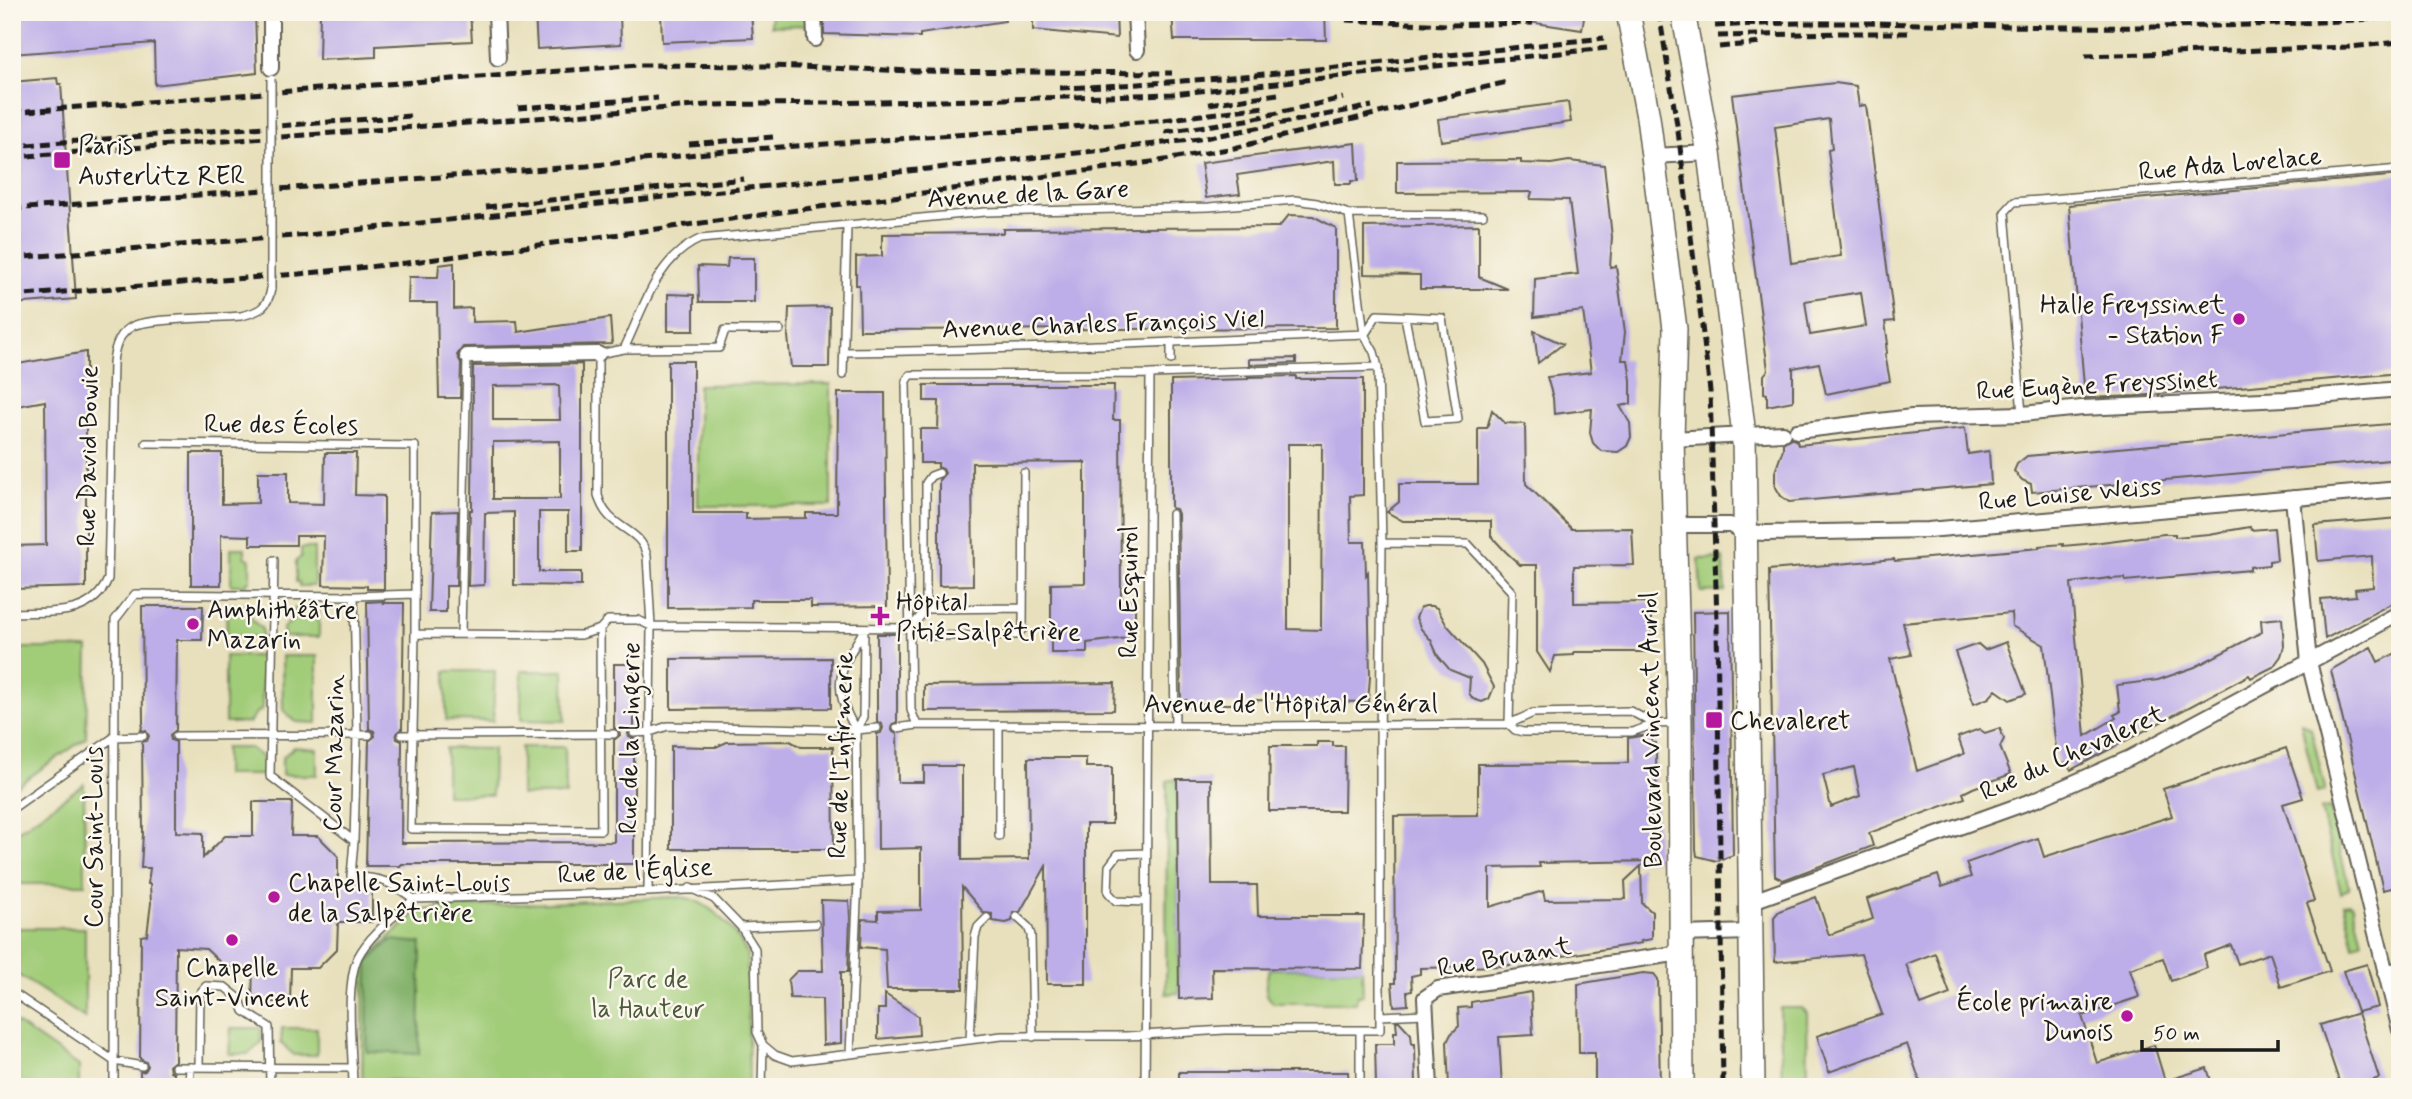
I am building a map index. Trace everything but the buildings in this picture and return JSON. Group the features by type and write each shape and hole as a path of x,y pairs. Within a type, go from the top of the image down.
{"main road":[{"name":"Boulevard Vincent Auriol","path":"1628,12 1654,156 1675,329 1672,439 1680,723 1682,1087"},
{"path":"1683,12 1709,153 1744,435 1754,1087"}],"street":[{"name":"Rue David Bowie","path":"271,12 271,74"},
{"path":"496,12 498,58"},
{"path":"814,12 815,39"},
{"path":"1135,12 1137,50"},
{"path":"1654,156 1709,153"},
{"path":"467,356 598,354"},
{"name":"Rue Eugène Freyssinet","path":"1744,435 1912,417 2022,414 2082,408 2285,399 2400,389"},
{"path":"1672,439 1744,435"},
{"name":"Rue Louise Weiss","path":"1744,532 1928,530 2400,489"},
{"path":"2293,498 2309,662 2393,971 2400,1030"},
{"path":"1674,525 1730,525 1744,532"},
{"name":"Rue du Chevaleret","path":"1751,902 2037,799 2130,758 2400,613"},
{"path":"1680,943 1751,932"},
{"name":"Rue Bruant","path":"1430,1087 1425,998 1438,989 1680,943"}],"lane":[{"name":"Rue David Bowie","path":"12,613 77,609 97,598 108,579 114,352 125,331 141,323 241,316 256,313 266,306 271,289 271,74"},
{"name":"Rue Ada Lovelace","path":"2022,414 2005,212 2014,202 2400,169"},
{"name":"Avenue de la Gare","path":"624,349 658,278 677,254 688,244 700,239 985,212 1209,206 1295,200 1317,203 1349,214 1483,215"},
{"path":"690,888 714,900 741,927 755,949 757,1032 763,1045 775,1055 792,1060 1002,1036 1225,1030 1380,1030 1382,543 1378,367 1374,352 1364,334 1349,214"},
{"path":"844,375 847,226"},
{"path":"1364,334 1377,315 1442,318 1458,419 1425,421 1405,317"},
{"path":"598,354 624,349 719,348 725,330 780,330"},
{"name":"Avenue Charles François Viel","path":"844,352 1002,351 1364,334"},
{"path":"1171,342 1171,360"},
{"name":"Rue de la Lingerie","path":"598,354 598,495 604,513 637,537 645,547 651,626 648,892"},
{"path":"461,634 467,356"},
{"path":"917,725 911,710 906,380 910,375 1150,374 1378,367"},
{"name":"Rue Esquirol","path":"1145,1087 1150,374"},
{"name":"Rue des Écoles","path":"146,443 415,446 415,594"},
{"path":"911,628 926,609 926,483 931,476 939,472"},
{"path":"415,634 581,635 600,629 608,620 638,620 651,626 911,628 930,636 1016,635 1023,629 1024,473"},
{"path":"1172,514 1175,725"},
{"path":"1382,543 1468,544 1512,592 1509,724 1515,730 1632,732 1655,724"},
{"name":"Cour Mazarin","path":"274,560 270,776 354,841"},
{"name":"Cour Saint-Louis","path":"114,1087 115,620 135,594 272,595"},
{"path":"272,595 415,594 411,829 601,830 600,629"},
{"name":"Cour Mazarin","path":"354,596 357,734 354,841"},
{"path":"926,609 1023,608"},
{"path":"856,730 843,706 840,686 844,664 864,629"},
{"name":"Rue de l'Infirmerie","path":"850,1054 858,881 856,730 863,718 864,629"},
{"name":"Avenue de l'Hôpital Général","path":"897,728 917,725 1509,724 1533,713 1629,711 1655,724 1680,723"},
{"path":"999,725 999,836"},
{"path":"634,733 650,732 668,726 856,730 877,728"},
{"path":"402,735 614,734"},
{"path":"176,736 369,735"},
{"path":"12,809 114,737 143,736"},
{"path":"352,1087 351,985 358,957 380,930 414,899 378,877 351,876 354,841"},
{"path":"1146,853 1118,853 1108,866 1108,892 1116,901 1146,902"},
{"name":"Rue de l'Église","path":"414,899 648,892 858,881"},
{"path":"1017,916 1031,934 1033,1037"},
{"path":"970,1040 975,937 978,927 987,918"},
{"path":"741,927 815,924"},
{"path":"199,1067 199,998 202,989 211,986 225,988 240,999 244,1011 268,1025 270,1087"},
{"path":"12,992 114,1061 142,1066"},
{"path":"1380,1016 1425,1014"},
{"path":"1360,1031 1360,1087"},
{"path":"762,1087 763,1045"},
{"path":"175,1066 353,1068"},
{"path":"189,1087 190,1067"}],"green space":[{"path":"771,12 809,12 809,25 771,26"},
{"path":"831,384 831,506 698,506 698,385"},
{"path":"231,548 245,548 245,556 250,560 250,581 246,585 231,585"},
{"path":"301,548 314,548 314,586 299,586 299,582 296,582 296,561 301,557"},
{"path":"1723,558 1725,591 1701,592 1699,559"},
{"path":"226,605 246,605 253,621 262,629 262,637 227,637"},
{"path":"299,605 319,605 319,637 284,637 283,628 293,619 295,608 299,608"},
{"path":"12,648 88,648 86,738 12,789"},
{"path":"225,656 262,656 262,710 256,713 249,723 225,723"},
{"path":"282,656 317,656 317,723 296,722 283,710"},
{"path":"446,671 495,671 493,721 446,720"},
{"path":"521,671 564,671 565,721 521,720"},
{"path":"2301,723 2311,728 2325,788 2317,793"},
{"path":"294,747 317,749 317,775 282,775 282,758"},
{"path":"521,747 565,747 566,795 521,795"},
{"path":"225,748 250,748 263,758 263,775 225,775"},
{"path":"446,748 493,749 492,795 446,795"},
{"path":"1177,779 1179,993 1166,994 1167,781"},
{"path":"84,784 85,884 12,884 12,835"},
{"path":"2330,808 2349,888 2341,893 2321,809"},
{"name":"Parc de la Hauteur","path":"679,897 700,903 719,916 735,934 747,954 749,1087 362,1087 364,961 414,915 438,908"},
{"path":"2344,904 2353,905 2362,941 2354,946"},
{"path":"12,928 85,928 85,1018 12,971"},
{"path":"391,940 421,943 419,1054 367,1052 368,962"},
{"path":"1269,969 1362,969 1363,995 1357,996 1356,1003 1273,1003 1266,991"},
{"path":"1780,1008 1802,1008 1807,1013 1808,1087 1782,1087"},
{"path":"12,1020 79,1066 79,1087 12,1087"},
{"path":"231,1028 261,1028 261,1043 248,1054 229,1054"},
{"path":"282,1028 317,1028 317,1055 294,1055 281,1043"},
{"path":"365,1080 418,1081 418,1087 365,1087"}],"railway":[{"path":"1659,12 1678,131 1710,391 1717,621 1723,1087"},
{"path":"1715,26 1849,23 2153,27 2400,17"},
{"path":"1346,20 1446,25 1533,23"},
{"path":"1718,36 1910,33"},
{"path":"1060,88 1264,74 1604,38"},
{"path":"2085,56 2349,47 2400,42"},
{"path":"1719,47 1762,43"},
{"path":"12,157 708,105 1172,94 1607,48"},
{"path":"12,112 640,65 1172,73"},
{"path":"12,296 406,263 1159,161 1234,148 1507,82"},
{"path":"1209,104 1278,94"},
{"path":"518,108 658,98"},
{"path":"1165,132 1247,120 1343,98"},
{"path":"12,258 308,235 1068,154 1199,139 1372,106"},
{"path":"12,209 587,166 725,151 1155,121 1264,107"},
{"path":"12,146 410,116"},
{"path":"689,144 773,137"},
{"path":"486,207 744,179"}],"place":[{"name":"Paris Austerlitz RER","path":"62,160"},
{"name":"Halle Freyssinet - Station F","path":"2239,319"},
{"name":"Hôpital Pitié-Salpêtrière","path":"880,616"},
{"name":"Amphithéâtre Mazarin","path":"193,624"},
{"name":"Chevaleret","path":"1714,720"},
{"name":"Chapelle Saint-Louis de la Salpêtrière","path":"274,897"},
{"name":"Chapelle Saint-Vincent","path":"232,940"},
{"name":"École primaire Dunois","path":"2127,1016"}]}
